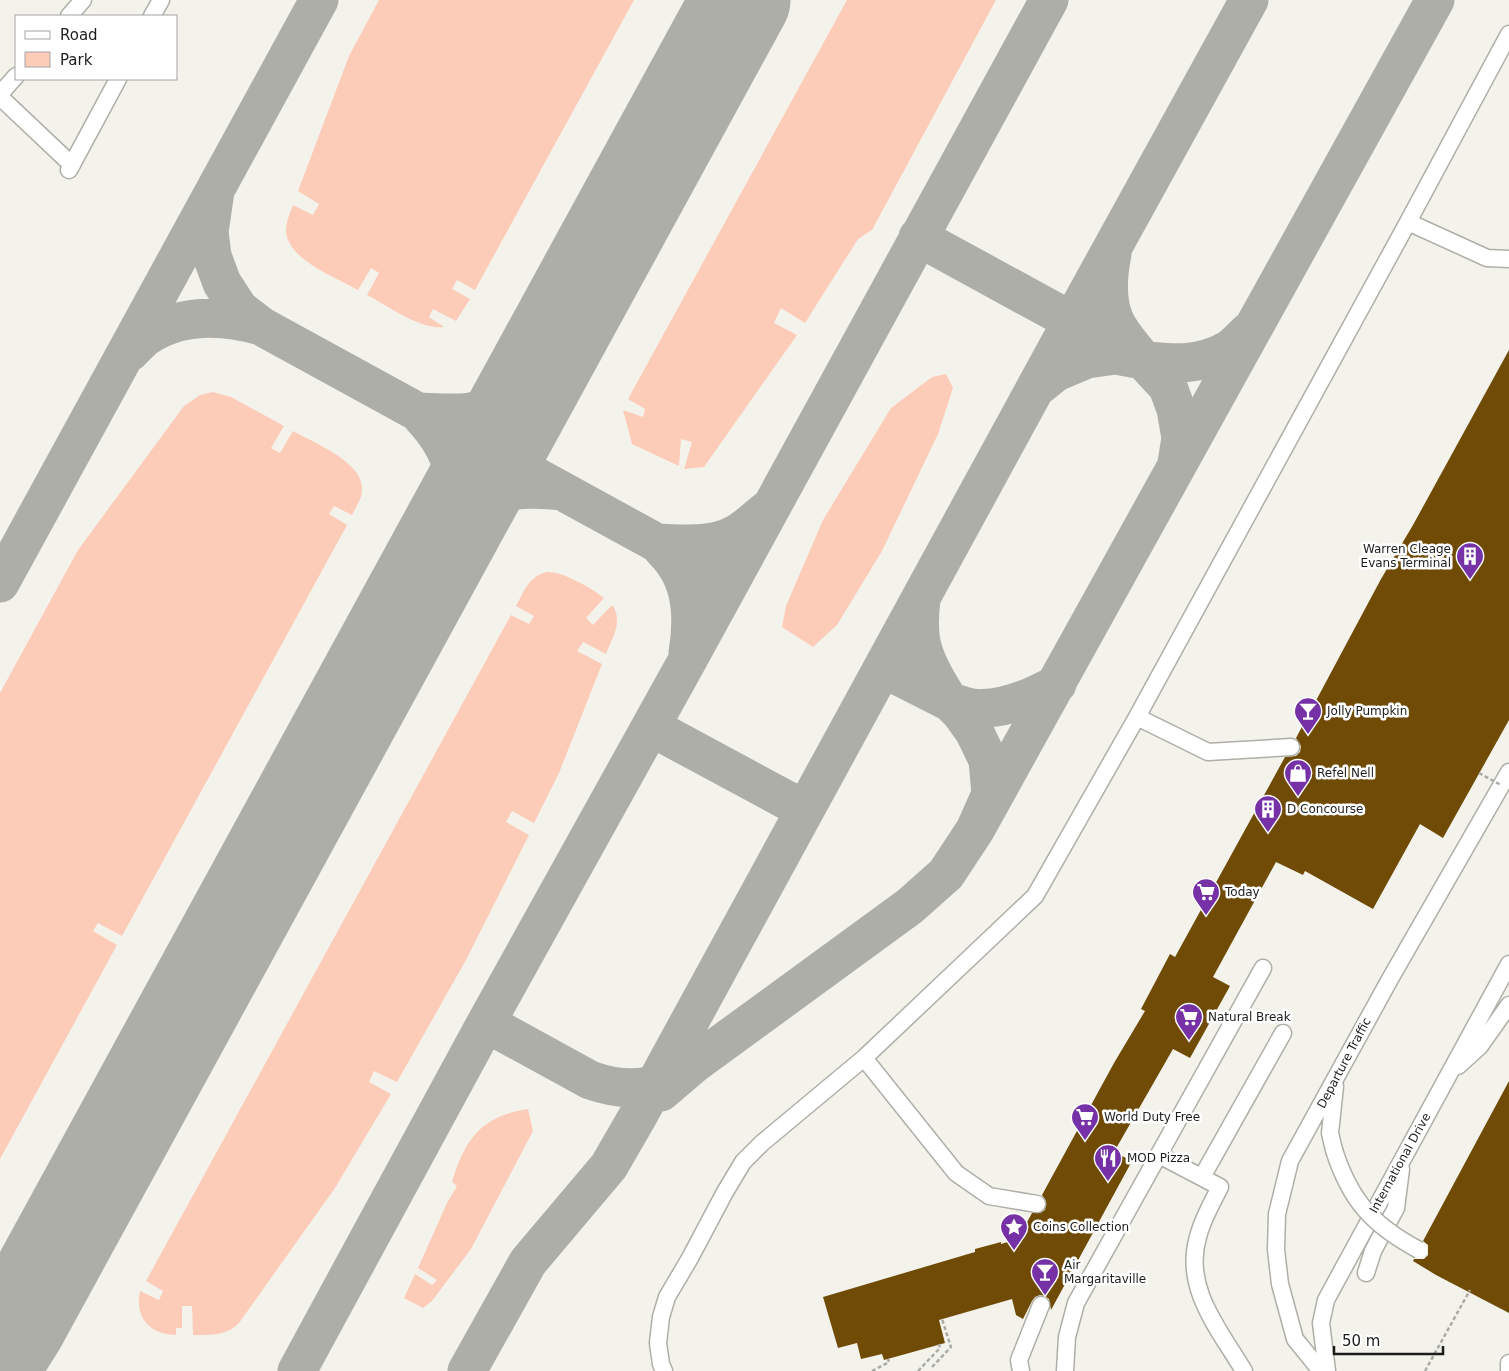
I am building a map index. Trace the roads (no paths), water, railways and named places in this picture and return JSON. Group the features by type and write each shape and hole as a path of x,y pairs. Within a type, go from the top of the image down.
{"street":[{"path":"69,15 83,0"},
{"path":"153,15 161,0"},
{"path":"664,1371 658,1343 661,1317 667,1297 690,1258 724,1192 743,1162 762,1143 864,1058 1035,896 1137,717 1509,34"},
{"path":"15,77 0,96 70,167 117,80"},
{"path":"1408,222 1487,258 1509,259"},
{"path":"1137,717 1208,752 1291,747"},
{"name":"Departure Traffic","path":"1321,1371 1295,1339 1280,1284 1276,1250 1277,1214 1290,1161 1390,979 1505,778"},
{"name":"International Drive","path":"1328,1371 1321,1323 1326,1300 1509,964"},
{"path":"1064,1371 1067,1337 1076,1303 1263,968"},
{"path":"1448,1076 1480,1046 1509,1005"},
{"path":"1202,1177 1282,1033"},
{"path":"864,1058 956,1174 989,1196 1037,1204"},
{"path":"1336,1079 1330,1134 1346,1182 1359,1204 1391,1233 1418,1250"},
{"path":"1159,1155 1220,1187 1198,1236 1194,1254 1195,1279 1201,1298 1244,1371"},
{"path":"1366,1273 1373,1251 1396,1208 1403,1159"},
{"path":"1021,1371 1020,1360 1041,1305"},
{"path":"1509,1363 1509,1371"}],"place":[{"name":"Warren Cleage Evans Terminal","path":"1470,580"},
{"name":"Jolly Pumpkin","path":"1308,735"},
{"name":"Refel Nell","path":"1298,797"},
{"name":"D Concourse","path":"1268,833"},
{"name":"Today","path":"1206,916"},
{"name":"Natural Break","path":"1189,1041"},
{"name":"World Duty Free","path":"1085,1141"},
{"name":"MOD Pizza","path":"1108,1182"},
{"name":"Coins Collection","path":"1014,1251"},
{"name":"Air Margaritaville","path":"1045,1296"}]}
